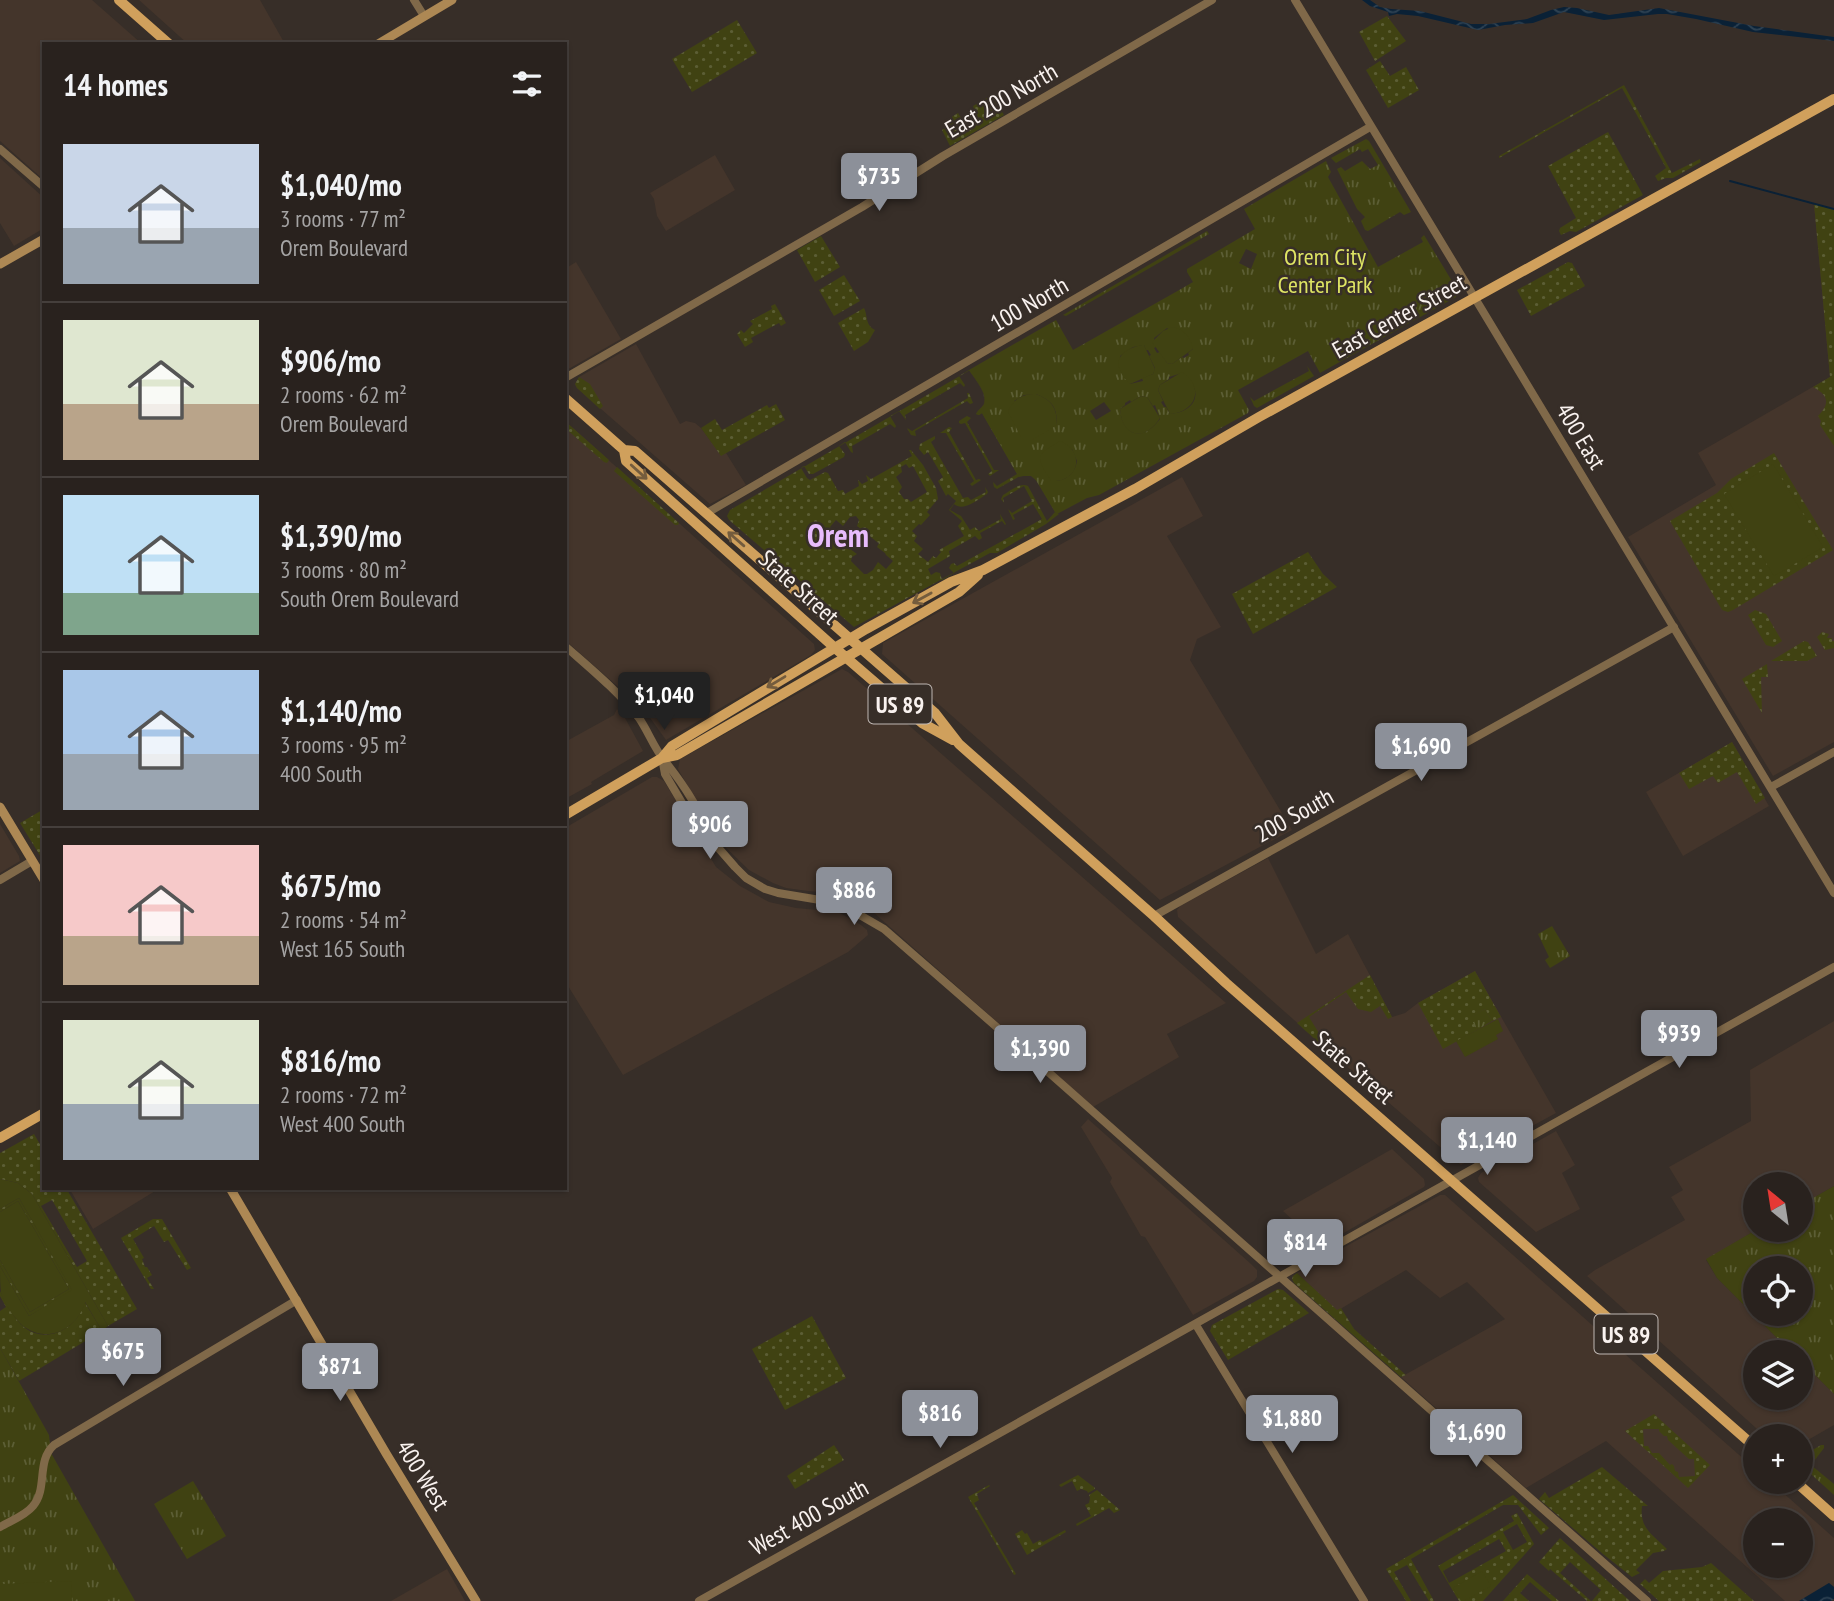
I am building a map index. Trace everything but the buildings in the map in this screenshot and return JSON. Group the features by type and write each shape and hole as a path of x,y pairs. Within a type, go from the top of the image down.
{"main road":[{"path":"119,0 167,42"},
{"path":"381,42 452,0"},
{"name":"East Center Street","path":"662,758 672,746 851,638 951,582 983,570 1135,489 1834,99"},
{"path":"0,264 42,240"},
{"name":"State Street","path":"567,400 624,450 635,451 851,638 935,713 959,744 1226,983 1743,1436"},
{"name":"State Street","path":"624,450 626,461 835,648 922,723 959,744"},
{"path":"678,507 707,513"},
{"name":"East Center Street","path":"662,758 677,755 959,592 983,570"},
{"path":"567,814 662,758"},
{"path":"0,807 42,877"},
{"path":"0,1138 42,1114"},
{"name":"400 West","path":"231,1190 476,1601"},
{"path":"1809,1494 1834,1516"}],"street":[{"path":"414,0 424,16"},
{"name":"East 200 North","path":"567,377 862,207 943,156 1212,0"},
{"name":"400 East","path":"1294,0 1834,893"},
{"name":"100 North","path":"707,513 1370,127"},
{"path":"0,149 42,185"},
{"name":"200 South","path":"1154,916 1674,627"},
{"path":"567,648 597,674 636,715 662,758 665,774 698,828 708,835 746,878 765,889 846,907 884,929 1647,1601"},
{"path":"1771,787 1834,752"},
{"path":"0,880 32,861"},
{"name":"West 400 South","path":"699,1601 1834,967"},
{"path":"0,1527 34,1505 48,1451 54,1445 297,1300"},
{"path":"1196,1325 1364,1601"}],"shaded area":[{"path":"0,0 92,0 140,42 42,42 42,178 0,141"},
{"path":"139,0 260,0 284,42 186,42"},
{"path":"715,155 735,190 666,231 657,216 650,193"},
{"path":"0,158 42,196 42,229 14,246 0,223"},
{"path":"1814,204 1834,209 1834,742 1773,776 1628,537 1716,485 1698,453 1830,377"},
{"path":"576,262 621,339 567,370 567,266"},
{"path":"636,344 680,424 686,421 701,428 721,455 726,453 746,485 710,504 577,388 575,384 579,377"},
{"path":"567,423 814,644 815,650 811,655 666,740 648,715 567,642"},
{"path":"1182,477 1203,516 1167,536 1221,627 1197,639 1190,660 1292,830 1160,900 882,654 883,643"},
{"path":"842,669 1226,1003 1167,1034 1179,1057 1093,1107 873,912 854,900 833,893 786,888 773,883 749,870 720,842 678,769 680,759"},
{"path":"617,709 643,751 567,798 567,741 614,715"},
{"path":"1732,742 1769,806 1683,856 1646,792"},
{"path":"652,777 657,777 664,781 716,867 740,886 769,902 838,912 861,925 868,935 848,952 623,1075 567,984 567,827"},
{"path":"0,824 20,861 0,873"},
{"path":"1268,858 1316,954 1348,934 1392,1017 1405,1013 1475,971 1556,1113 1461,1165 1178,917 1177,910 1180,906"},
{"path":"1834,1021 1834,1186 1813,1198 1813,1172 1743,1172 1743,1238 1706,1260 1717,1278 1743,1304 1743,1326 1765,1326 1779,1340 1743,1340 1743,1410 1813,1410 1813,1373 1834,1394 1834,1425 1813,1437 1813,1424 1752,1424 1587,1276 1685,1220 1671,1197 1683,1190 1669,1167 1751,1121 1750,1070"},
{"path":"1088,1119 1251,1264 1257,1270 1254,1281 1193,1315 1145,1237 1141,1236 1110,1182 1112,1178 1081,1127"},
{"path":"1556,1131 1575,1165 1562,1173 1580,1209 1536,1232 1479,1182 1478,1178 1481,1173"},
{"path":"1392,1149 1424,1179 1424,1187 1321,1246 1283,1211"},
{"path":"70,1190 157,1190 93,1229"},
{"path":"1440,1195 1445,1195 1743,1458 1743,1494 1784,1494 1800,1508 1743,1508 1743,1563 1606,1441 1526,1488 1401,1377 1505,1319 1467,1282 1440,1298 1406,1270 1337,1311 1297,1273"},
{"path":"1813,1519 1834,1538 1834,1587 1829,1583 1799,1601 1785,1601 1759,1578 1813,1578"},
{"path":"447,1569 465,1601 391,1601"}],"green space":[{"path":"1387,16 1406,41 1375,61 1359,32"},
{"path":"737,20 757,53 692,92 672,59"},
{"path":"1380,61 1390,76 1406,67 1419,90 1388,108 1366,70"},
{"path":"1624,85 1672,173 1700,159 1701,162 1673,178 1658,181 1655,176 1666,168 1622,88 1499,158 1499,156"},
{"path":"992,95 1004,115 950,146 942,130 947,127 944,122 958,113 963,121 969,119 976,114 973,106"},
{"path":"1608,132 1643,195 1576,232 1570,231 1561,235 1560,228 1576,218 1548,166"},
{"name":"Orem City Center Park","path":"1366,139 1411,212 1404,215 1400,212 1368,231 1361,221 1365,217 1357,209 1337,169 1341,167 1345,171 1362,161 1370,169 1378,165 1368,149 1362,152 1360,149 1336,163 1331,158"},
{"name":"Orem City Center Park","path":"1326,161 1331,172 1328,177 1378,267 1423,242 1421,238 1424,235 1458,291 1456,297 1320,373 1308,351 1238,390 1249,410 1248,413 1099,495 1087,498 1057,514 1034,477 1019,477 982,413 976,414 985,400 980,386 969,370 1056,320 1073,350 1193,282 1187,269 1255,229 1244,209","holes":["1246,249 1257,254 1251,269 1239,263","1167,328 1193,349 1189,355 1172,364 1167,363 1160,352 1157,353 1154,348 1154,338","1144,345 1151,355 1149,356 1155,368 1153,374 1142,378 1143,381 1130,384 1120,356 1133,347","1182,373 1195,389 1192,404 1182,411 1170,414 1161,402 1163,401 1158,390 1160,385","1036,394 1042,397 1053,405 1057,425 1014,401 1024,395","1141,396 1147,397 1153,406 1155,405 1160,419 1147,431 1130,431 1125,426 1120,409 1130,400 1131,402","1104,402 1111,411 1096,420 1090,411","1072,449 1077,461 1074,470 1065,479 1051,481"]},
{"path":"1814,204 1834,209 1834,446 1820,425 1818,416 1825,408 1825,397 1813,387 1830,377"},
{"name":"Orem City Center Park","path":"1207,231 1209,234 1066,316 1063,315"},
{"path":"821,236 840,267 815,282 797,250"},
{"path":"1568,262 1572,263 1585,286 1531,316 1517,290"},
{"path":"844,275 860,301 834,316 819,290"},
{"path":"775,304 786,323 781,326 779,323 751,338 753,342 745,347 737,334 741,330 744,333 753,324 750,321 772,309 771,306"},
{"path":"864,308 868,323 875,330 868,342 854,351 838,323"},
{"path":"1172,327 1186,334 1193,349 1172,364 1167,363 1152,342 1163,331"},
{"path":"1144,345 1155,369 1153,374 1130,384 1120,371 1119,360 1126,351"},
{"name":"Orem City Center Park","path":"1307,366 1314,376 1257,408 1254,406 1250,397 1254,401 1309,371"},
{"path":"1182,372 1193,385 1194,398 1186,409 1170,414 1158,390 1160,385"},
{"path":"959,376 965,385 964,387 960,383 905,415 906,420 899,411"},
{"path":"579,377 590,384 603,406 600,409 577,388 575,384"},
{"path":"967,393 973,403 967,401 915,431 916,436 911,435 907,428 912,431 968,398"},
{"path":"1036,394 1052,405 1057,425 1032,440 1024,440 1008,412 1019,398"},
{"path":"1141,396 1147,397 1160,418 1148,431 1135,433 1125,426 1120,409"},
{"path":"776,404 785,420 721,456 701,428 715,419 722,430 767,405 769,408"},
{"path":"983,405 1019,476 1028,474 1035,477 1038,482 1031,476 1020,476 997,489 994,487 993,482 997,486 1017,474 982,413 976,414"},
{"path":"890,416 896,426 895,428 890,424 852,446 853,453 845,443"},
{"path":"967,416 971,418 967,422 994,470 999,470 990,476 988,474 992,471 965,423 959,423"},
{"path":"567,423 609,460 604,462 567,430"},
{"path":"952,428 949,432 976,480 981,480 972,486 970,484 974,481 946,433 940,433"},
{"path":"935,436 931,442 963,498 968,497 971,500 986,492 985,487 988,492 966,506 954,504 950,510 961,516 970,530 975,527 979,531 1001,519 1000,514 1006,524 1002,521 980,533 982,538 979,540 975,536 949,551 950,556 928,569 931,575 940,573 942,579 854,627 729,520 727,516 730,510 801,468 810,480 828,473 838,491 843,490 845,494 859,486 858,480 862,484 868,481 866,475 871,479 912,456 911,450 936,488 938,499 927,512 930,515 912,531 917,536 914,541 923,549 918,554 928,562 933,556 936,558 941,552 939,550 964,536 958,526 962,521 949,510 956,501 948,494 946,496 938,481 943,477 928,452 924,455 919,449 920,444","holes":["906,464 909,468 913,466 927,492 911,502 904,499 899,492 902,487 896,477 902,472 901,467","856,516 859,520 857,526 879,543 877,547 893,561 886,569 878,562 873,570 864,574 851,561 857,554 846,546 842,549 843,544 835,540 835,533 830,527 836,520 843,526 850,517"]},
{"path":"1060,441 1074,452 1076,466 1068,477 1051,481 1040,457"},
{"path":"839,446 845,454 813,474 809,474 804,467"},
{"path":"1774,453 1833,550 1728,612 1722,610 1670,521 1717,493 1731,479"},
{"path":"1773,464 1823,547 1774,576 1724,494"},
{"path":"617,467 679,523 678,525 614,471"},
{"path":"1022,485 1028,486 1047,521 1055,512 1041,487 1059,514 997,553 990,553 954,573 949,568 951,564 957,566 1042,519 1033,504 1013,515 1013,520 1008,509 1012,513 1032,501 1024,486 1003,498 1004,503 1001,499 1003,495 1015,488"},
{"path":"1308,552 1323,574 1337,587 1253,634 1232,594"},
{"path":"1755,610 1766,614 1782,641 1773,647 1766,645 1748,615"},
{"path":"1822,632 1829,634 1827,638 1832,638 1834,648 1825,650 1817,637"},
{"path":"1804,641 1808,642 1817,656 1807,661 1771,661"},
{"path":"1767,664 1768,677 1761,677 1762,713 1742,679"},
{"path":"1732,742 1765,798 1756,804 1737,772 1718,783 1713,776 1689,789 1679,773"},
{"path":"42,810 42,859 20,823"},
{"path":"1552,926 1570,956 1550,968 1545,960 1549,957 1538,934"},
{"path":"1475,971 1501,1017 1492,1021 1485,1009 1471,1017 1477,1030 1443,1049 1418,1003"},
{"path":"1370,975 1392,1017 1388,1019 1380,1006 1371,1012 1358,1009 1346,992 1309,1017 1322,1038 1318,1042 1297,1023"},
{"path":"1485,1009 1492,1021 1477,1030 1470,1017"},
{"path":"1498,1019 1503,1031 1496,1035 1498,1039 1465,1057 1456,1041"},
{"path":"34,1134 42,1148 42,1190 67,1190 137,1309 108,1326 32,1194 18,1183 0,1179 0,1153","holes":["52,1200 87,1261 77,1267 41,1206"]},
{"path":"0,1179 18,1183 32,1194 108,1326 102,1331 85,1302 70,1325 54,1333 35,1333 19,1322 11,1312 1,1293 0,1266 29,1316 72,1290 19,1198 0,1209"},
{"path":"1834,1186 1834,1394 1813,1373 1813,1340 1779,1340 1765,1326 1813,1326 1813,1256 1743,1256 1743,1304 1717,1278 1706,1259 1743,1238 1743,1242 1813,1242 1813,1198"},
{"path":"19,1198 73,1291 29,1316 0,1266 0,1260 30,1312 69,1289 18,1201 0,1212 0,1209"},
{"path":"18,1201 69,1289 30,1312 0,1260 0,1212"},
{"path":"153,1219 162,1219 191,1268 187,1270 168,1240 164,1242 154,1226 133,1239 144,1258 145,1267 152,1275 147,1278 154,1289 151,1289 121,1238"},
{"path":"1297,1273 1337,1310 1341,1308 1354,1329 1406,1375 1401,1377 1294,1283 1292,1279"},
{"path":"1278,1289 1283,1290 1309,1313 1228,1360 1210,1331 1212,1325"},
{"path":"0,1291 17,1320 34,1333 43,1335 62,1331 76,1319 84,1301 102,1331 19,1381 0,1348 0,1311 6,1307"},
{"path":"812,1316 846,1378 785,1410 752,1349"},
{"path":"0,1348 49,1435 51,1453 135,1601 0,1601"},
{"path":"1654,1414 1710,1465 1688,1488 1625,1431","holes":["1643,1429 1659,1429 1689,1459 1694,1459 1695,1476 1679,1477 1672,1464 1659,1453 1652,1453 1648,1446 1644,1446"]},
{"path":"834,1445 844,1460 795,1489 787,1476"},
{"path":"1824,1445 1813,1462 1813,1450"},
{"path":"1602,1467 1648,1506 1642,1506 1645,1526 1667,1549 1653,1553 1636,1570 1640,1573 1632,1577 1539,1499 1545,1492 1549,1498"},
{"path":"1813,1467 1834,1484 1834,1495 1813,1476"},
{"path":"1078,1475 1095,1489 1088,1493 1081,1489 1077,1491 1072,1481 1061,1487 1059,1485"},
{"path":"193,1481 226,1536 187,1559 154,1504"},
{"path":"989,1485 977,1494 979,1500 974,1503 1016,1574 1014,1575 968,1497"},
{"path":"1097,1490 1120,1510 1114,1513 1109,1508 1077,1526 1076,1524 1091,1516 1085,1505 1089,1503 1089,1495"},
{"path":"1513,1495 1549,1528 1541,1535 1518,1505 1503,1505 1411,1559 1434,1601 1429,1601 1407,1565 1394,1572 1411,1601 1406,1601 1386,1569"},
{"path":"1517,1513 1534,1544 1483,1601 1459,1601 1438,1566 1514,1521 1511,1516","holes":["1517,1524 1527,1542 1513,1550 1503,1532","1499,1539 1506,1551 1449,1583 1443,1571"]},
{"path":"1022,1530 1033,1544 1040,1540 1043,1542 1065,1530 1066,1532 1027,1555 1015,1534"},
{"path":"1560,1538 1630,1601 1592,1601 1601,1590 1570,1562 1560,1573 1591,1601 1587,1601 1539,1562"},
{"path":"1711,1563 1754,1601 1659,1601 1640,1584 1645,1579 1649,1583 1663,1571 1702,1567"},
{"path":"1482,1571 1491,1586 1461,1601 1453,1588"},
{"path":"1527,1574 1559,1601 1552,1601 1530,1582 1520,1593 1529,1601 1503,1601"},
{"path":"71,1581 72,1601 0,1601 0,1584"}],"water":[{"path":"1362,0 1370,0 1380,7 1420,11 1471,24 1527,19 1564,7 1609,15 1659,8 1754,26 1834,37 1834,41 1753,32 1667,14 1604,20 1564,12 1533,23 1478,30 1418,16 1389,16 1388,12"},
{"path":"1829,1583 1834,1587 1834,1599 1831,1601 1799,1601"}],"waterway":[{"path":"1730,181 1834,209"}],"district":[{"name":"Orem","path":"838,535"}]}
